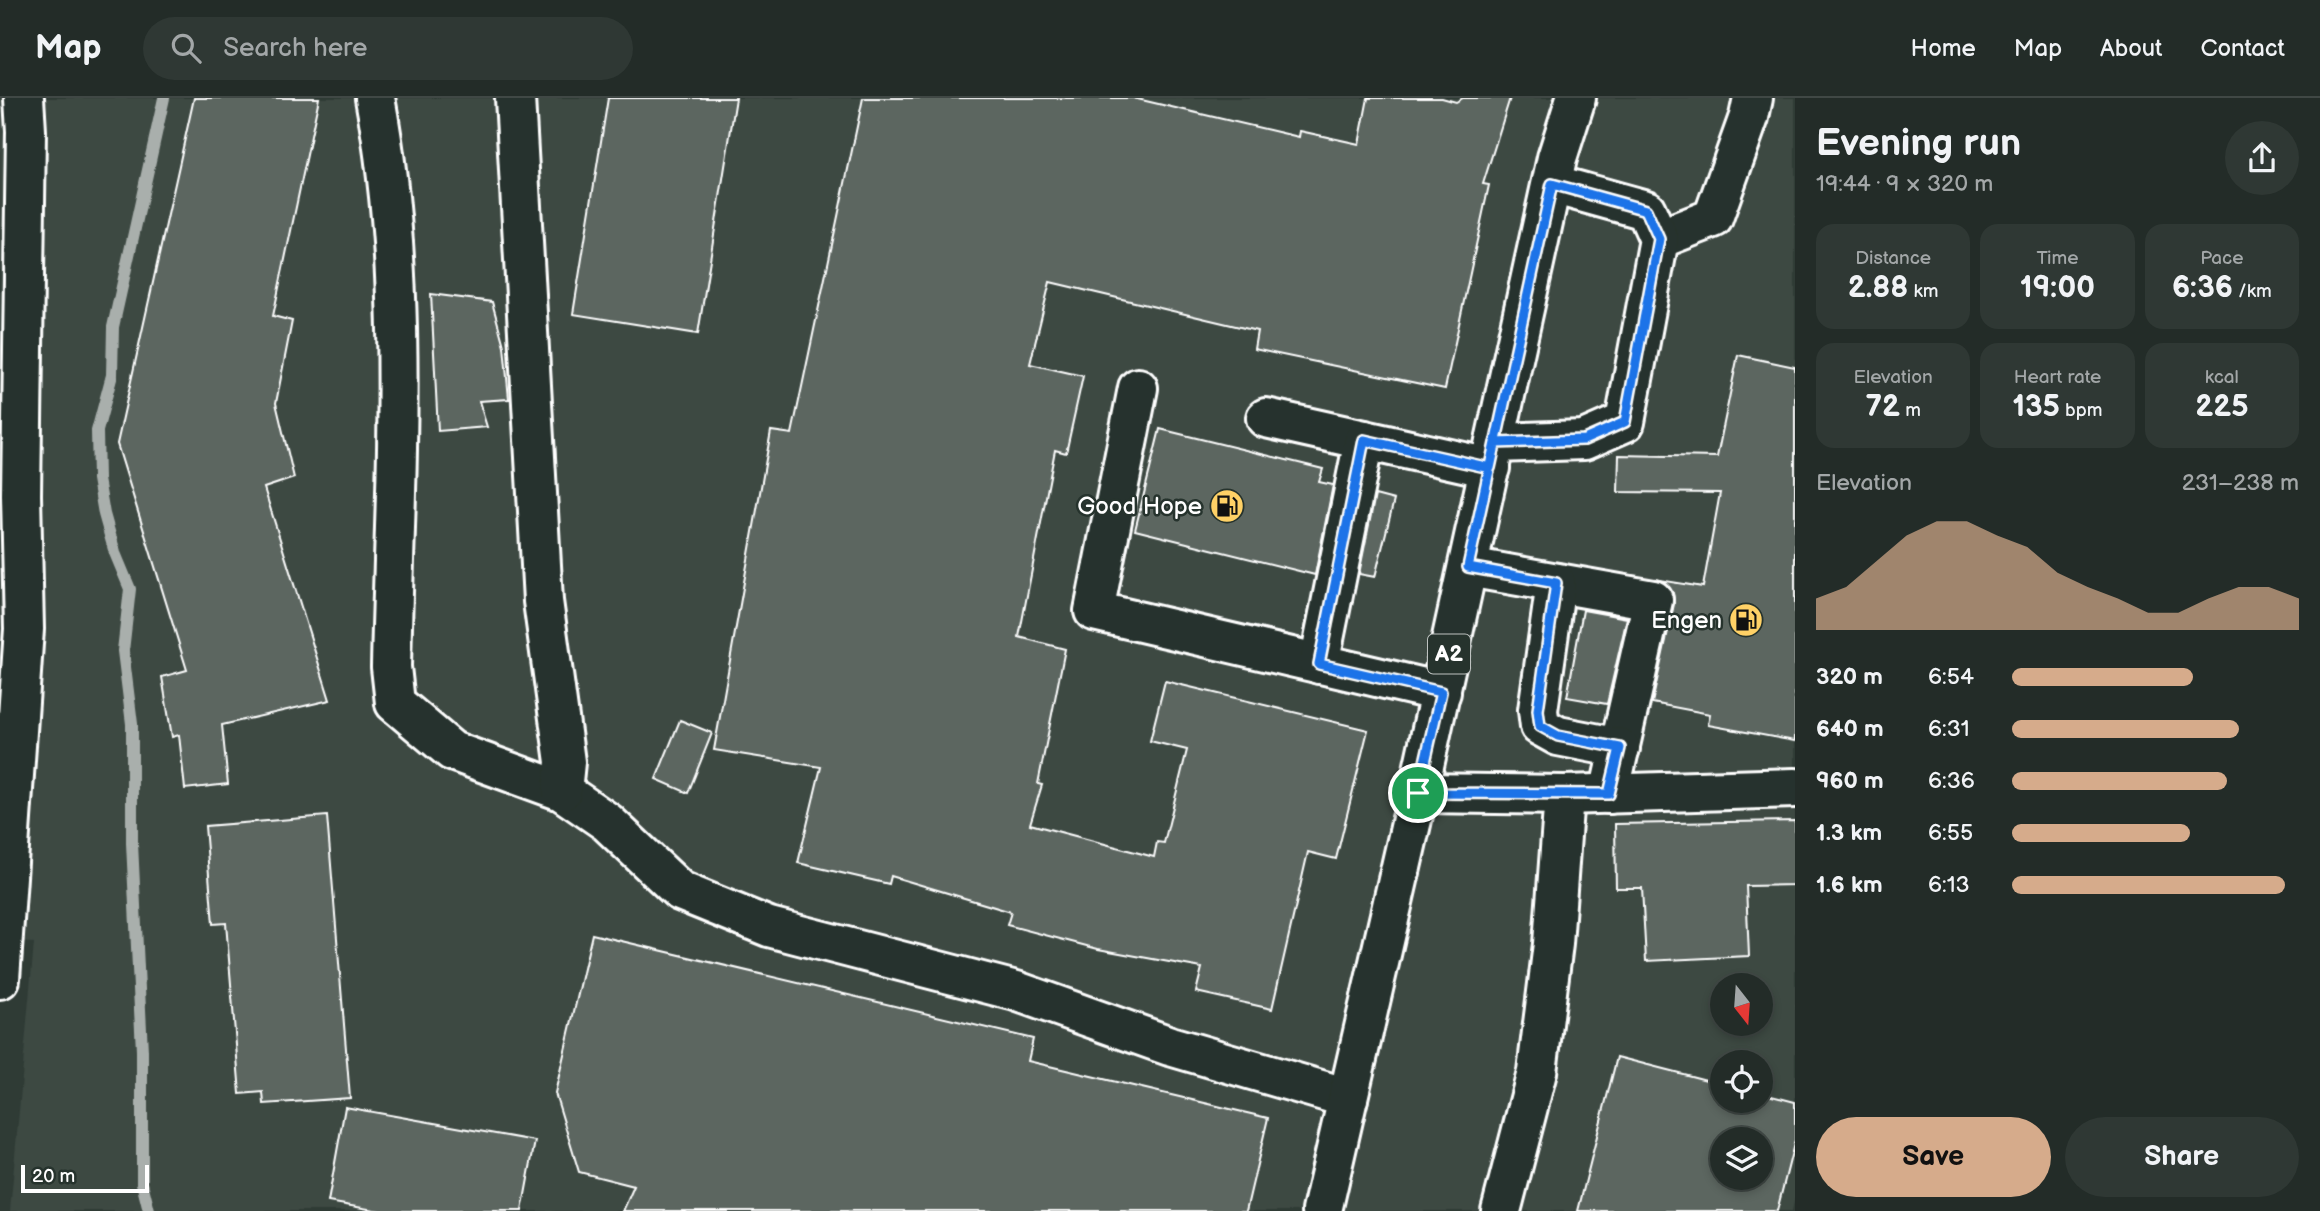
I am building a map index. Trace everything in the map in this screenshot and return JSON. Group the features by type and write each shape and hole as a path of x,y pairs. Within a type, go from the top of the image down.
{"street":[{"path":"0,979 12,629 21,495 26,131 24,98"},
{"path":"375,98 388,167 397,339 391,667 395,703 452,751 562,791 607,822 680,891 769,927 1016,991 1170,1046 1348,1097"},
{"path":"515,98 543,601 565,762 562,791"},
{"name":"A2","path":"1322,1211 1441,692 1552,184 1576,98"},
{"path":"1659,239 1713,218 1749,117 1753,98"},
{"path":"1266,418 1364,440 1492,455 1584,440 1625,422 1659,239 1646,210 1552,184"},
{"path":"1138,388 1094,611 1441,692"},
{"path":"1319,664 1364,440"},
{"path":"1468,567 1653,600 1609,794"},
{"path":"1556,583 1538,710 1540,726 1558,736 1620,748"},
{"path":"1418,793 1564,795 1795,788"},
{"path":"1501,1211 1538,1072 1553,944 1564,795"}],"shaded area":[{"path":"0,98 1795,98 1795,1197 1792,1211 10,1211 34,943 0,942"}],"building":[{"path":"194,98 319,98 273,316 292,321 276,403 294,478 264,488 330,700 222,725 228,784 185,789 179,735 172,737 162,677 187,670 117,444"},
{"path":"608,98 736,98 698,334 573,314"},
{"path":"863,98 1133,98 1299,137 1300,131 1359,144 1368,98 1442,98 1456,102 1463,98 1510,98 1483,184 1489,185 1445,389 1254,349 1257,331 1050,282 1030,364 1083,376 1066,453 1055,450 1019,637 1065,649 1038,784 1042,785 1030,824 1154,857 1157,842 1164,843 1187,750 1150,741 1165,681 1368,730 1336,859 1308,852 1272,1009 1196,992 1202,968 1098,949 1007,925 1011,912 891,876 889,884 798,863 821,767 714,750 771,431 792,434"},
{"path":"431,294 492,302 504,346 509,399 479,401 487,427 438,431"},
{"path":"1738,355 1795,367 1795,741 1708,725 1710,714 1652,703 1674,604 1673,593 1659,580 1703,587 1720,493 1618,492 1619,455 1717,457"},
{"name":"Good Hope","path":"1160,429 1323,469 1319,482 1333,485 1315,575 1135,530"},
{"path":"1375,495 1394,500 1375,577 1359,574"},
{"path":"1583,610 1627,618 1607,704 1567,697"},
{"path":"680,720 712,733 688,793 656,779"},
{"path":"327,816 350,1098 264,1104 263,1092 240,1094 226,923 213,924 205,826"},
{"path":"1795,821 1795,885 1746,886 1749,956 1646,961 1642,888 1616,888 1615,824"},
{"path":"592,934 1033,1039 1028,1061 1268,1118 1246,1211 623,1211 634,1186 579,1172 555,1093"},
{"path":"1617,1057 1710,1081 1710,1113 1773,1113 1773,1096 1795,1102 1795,1140 1777,1211 1578,1211"},
{"path":"345,1107 535,1141 522,1211 380,1211 328,1202"}],"waterway":[{"path":"149,1211 142,1183 142,1051 132,843 132,724 123,651 130,589 115,553 104,514 98,479 97,431 112,375 113,327 164,98"}],"place":[{"name":"Good Hope","path":"1227,506"},
{"name":"Engen","path":"1746,620"}],"route":[{"path":"1418,793 1441,692 1319,664 1364,440 1490,468 1552,184 1646,210 1659,239 1625,422 1584,440 1495,443 1468,567 1556,583 1538,710 1540,726 1558,736 1620,748 1609,794 1418,793"}]}
